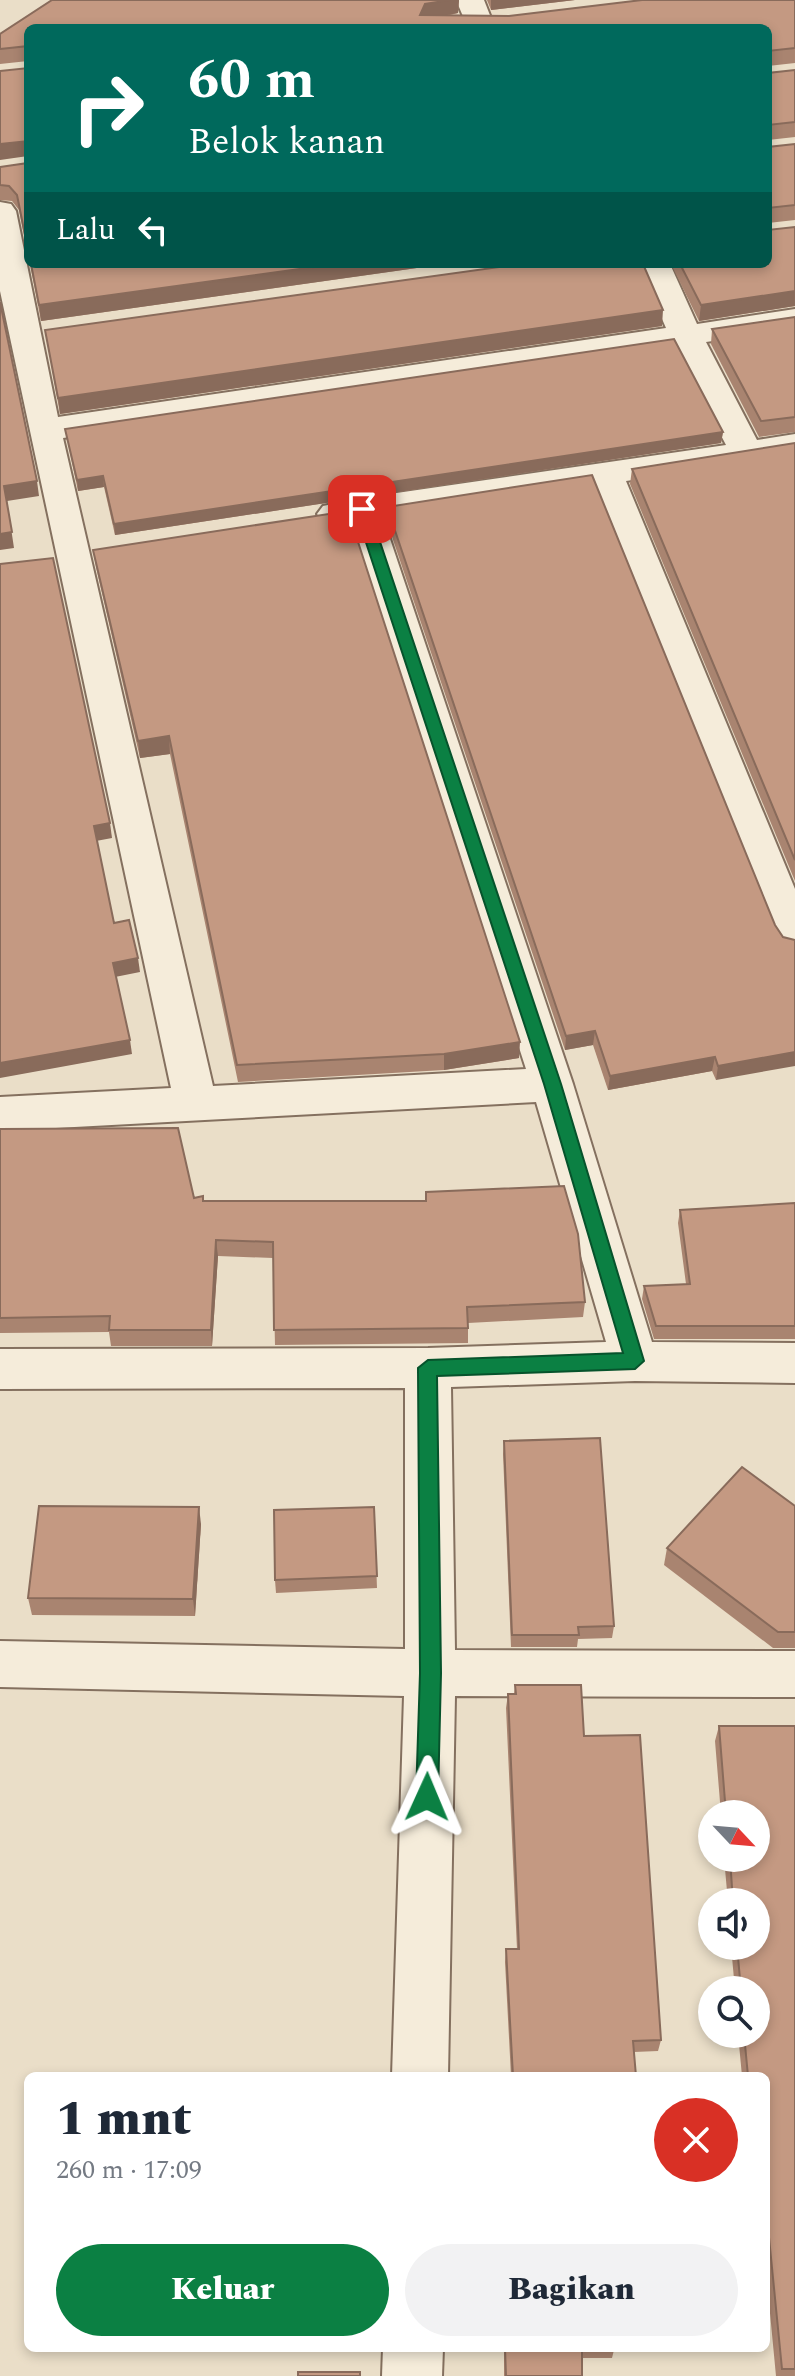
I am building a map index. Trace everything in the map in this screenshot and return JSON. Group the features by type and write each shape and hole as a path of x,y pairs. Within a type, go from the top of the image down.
{"street":[{"path":"0,211 18,254 41,334 44,430 75,556 196,1105"},
{"path":"656,268 685,334 746,451"},
{"path":"44,430 795,319"},
{"path":"301,519 795,445"},
{"path":"605,473 795,938"},
{"path":"362,509 552,1084 635,1361"},
{"path":"0,1114 552,1084"},
{"path":"0,1369 428,1368 635,1361 795,1363"},
{"path":"420,2072 430,1673 428,1368"},
{"path":"0,1664 430,1673 795,1674"},
{"path":"412,2376 413,2352"}],"building":[{"path":"52,0 450,0 425,4 420,15 509,16 642,0 795,0 795,48 772,51 772,24 24,24 24,46 0,49 0,34"},
{"path":"24,68 24,141 0,144 0,71"},
{"path":"795,70 795,122 772,125 772,73"},
{"path":"795,144 795,205 772,208 772,147"},
{"path":"24,164 24,230 17,195 9,186 0,185 0,167"},
{"path":"795,227 795,291 701,305 682,268 772,268 772,230"},
{"path":"32,268 307,268 39,305"},
{"path":"491,268 645,268 663,310 58,398 45,330"},
{"path":"0,302 37,481 4,486 12,532 0,534"},
{"path":"795,317 795,417 761,421 712,329"},
{"path":"674,339 723,432 114,524 103,476 77,480 65,429"},
{"path":"795,443 795,860 632,469"},
{"path":"592,475 775,925 783,937 795,940 795,1052 718,1066 715,1057 610,1076 595,1031 566,1036 387,507"},
{"path":"348,511 520,1042 444,1054 237,1065 169,736 138,741 93,550"},
{"path":"53,558 110,823 94,826 114,923 129,920 138,958 113,963 130,1040 0,1063 0,564"},
{"path":"178,1128 194,1198 203,1196 203,1201 426,1201 426,1192 564,1186 578,1234 585,1302 467,1307 468,1328 274,1330 273,1242 216,1240 211,1330 109,1330 110,1316 0,1318 0,1129"},
{"path":"795,1203 795,1326 656,1326 644,1286 690,1284 680,1210"},
{"path":"600,1438 614,1626 578,1627 579,1635 512,1635 504,1441"},
{"path":"742,1467 795,1506 795,1632 778,1632 667,1548"},
{"path":"39,1506 199,1507 193,1599 28,1598"},
{"path":"374,1507 377,1576 275,1580 274,1510"},
{"path":"515,1685 581,1685 584,1736 640,1735 661,2040 633,2041 636,2072 513,2072 506,1949 519,1949 508,1694 516,1694"},
{"path":"719,1726 795,1726 795,2369 782,2369 770,2248 770,2072 748,2072 745,2048 770,2048 770,1976 740,1976 738,1960 770,1960 770,1888 732,1888 731,1872 770,1872 770,1800 725,1800"},
{"path":"505,2352 582,2352 582,2376 506,2376"},
{"path":"298,2372 360,2372 360,2376 298,2376"}],"route":[{"path":"362,509 552,1084 635,1361 428,1368 430,1673 427,1797"}]}
